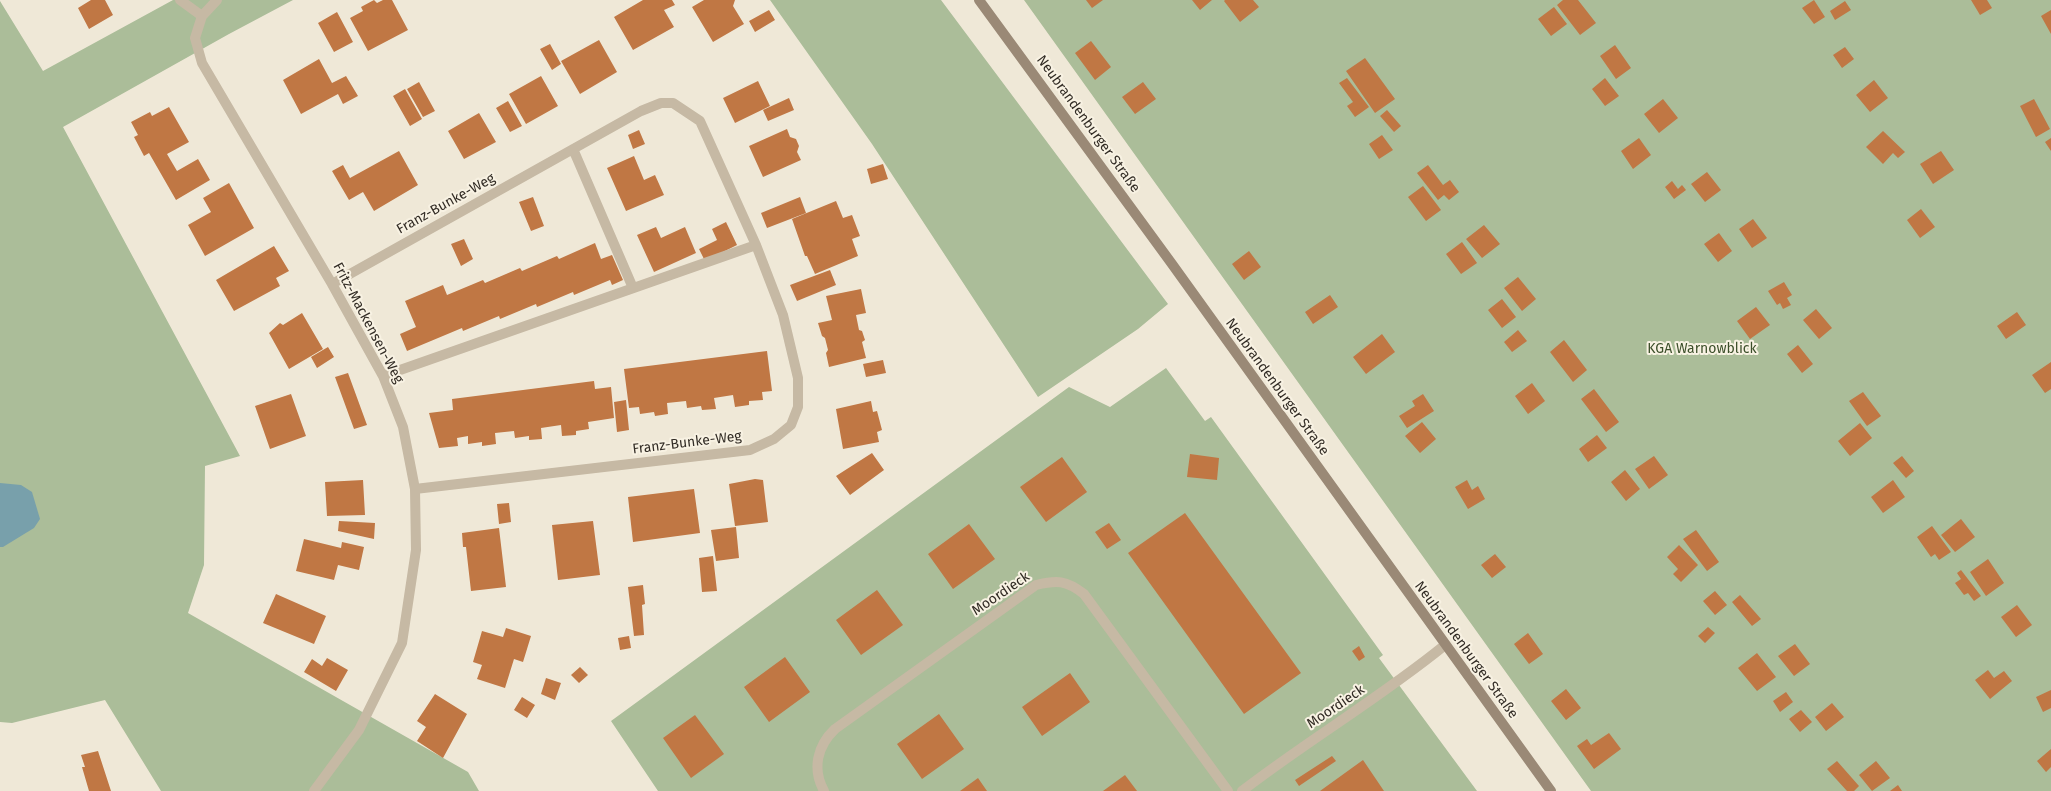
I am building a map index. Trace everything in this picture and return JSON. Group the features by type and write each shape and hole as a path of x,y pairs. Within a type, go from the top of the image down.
{"main road":[{"name":"Neubrandenburger Straße","path":"978,0 1172,264 1551,791"}],"street":[{"path":"180,0 202,16"},
{"name":"Fritz-Mackensen-Weg","path":"217,0 202,16 195,38 202,63 332,284 383,376 403,427 415,489 416,550 402,643 359,730 314,791"},
{"name":"Franz-Bunke-Weg","path":"332,284 649,107 661,103 673,103 700,121 756,245 783,315 798,378 798,407 791,425 774,439 750,450 415,489"},
{"path":"574,149 633,288"},
{"path":"383,376 756,245"},
{"name":"Moordieck","path":"824,791 817,777 817,762 825,740 835,729 1036,585 1056,581 1073,586 1084,594 1228,791"},
{"name":"Moordieck","path":"1242,791 1408,675 1445,645"}],"green space":[{"path":"173,0 293,0 63,127 240,456 205,466 204,565 188,613 468,772 479,791 161,791 105,700 12,723 0,722 0,1 43,71"},
{"path":"770,0 941,0 1168,304 1138,329 1038,397 872,144"},
{"name":"KGA Warnowblick","path":"1024,0 2051,0 2051,791 1591,791"},
{"path":"1166,368 1205,421 1211,417 1383,655 1379,658 1477,791 658,791 611,721 1069,387 1110,407"}],"water":[{"path":"0,483 21,485 32,492 40,519 34,528 3,547 0,547"}],"building":[{"path":"91,0 105,0 113,15 89,29 78,8"},
{"path":"374,0 377,3 383,0 392,0 408,30 368,51 350,18 363,11 361,7"},
{"path":"643,0 672,0 675,5 664,10 674,27 633,50 614,17"},
{"path":"704,0 735,0 733,6 744,24 713,42 692,7"},
{"path":"1086,0 1103,0 1092,8"},
{"path":"1192,0 1212,0 1200,10"},
{"path":"1253,0 1259,7 1240,22 1224,1"},
{"path":"1563,0 1578,0 1596,23 1580,35 1557,5"},
{"path":"1814,0 1825,17 1814,24 1802,8"},
{"path":"1971,0 1987,0 1992,8 1980,15"},
{"path":"1845,1 1851,10 1835,20 1830,11"},
{"path":"1554,7 1567,24 1551,36 1538,19"},
{"path":"769,10 775,20 755,32 749,21"},
{"path":"2051,10 2051,34 2041,16"},
{"path":"337,12 353,42 334,52 318,23"},
{"path":"599,40 617,72 580,94 561,61"},
{"path":"1091,41 1111,67 1095,80 1075,53"},
{"path":"550,44 561,64 552,70 540,49"},
{"path":"1615,45 1631,68 1616,79 1600,56"},
{"path":"1845,47 1854,59 1842,68 1833,55"},
{"path":"1365,58 1395,99 1375,113 1346,71"},
{"path":"319,59 332,83 346,76 358,96 343,104 338,94 301,114 283,80"},
{"path":"541,76 558,106 526,124 509,94"},
{"path":"1347,78 1369,107 1355,117 1347,106 1353,102 1339,83"},
{"path":"1605,78 1619,96 1605,106 1592,89"},
{"path":"1874,80 1888,98 1870,112 1856,95"},
{"path":"758,81 770,106 735,123 723,98"},
{"path":"419,82 435,111 423,117 407,89"},
{"path":"1143,82 1156,99 1135,114 1122,97"},
{"path":"405,89 422,119 410,126 393,96"},
{"path":"789,98 794,110 768,121 763,110"},
{"path":"1663,99 1678,118 1659,133 1644,114"},
{"path":"2034,99 2050,129 2036,137 2020,106"},
{"path":"508,101 522,126 510,132 496,108"},
{"path":"169,107 189,142 167,154 177,171 198,159 210,180 176,200 149,153 144,156 134,137 138,135 131,122 150,112 152,116"},
{"path":"1387,110 1401,126 1394,132 1380,116"},
{"path":"479,113 496,142 464,159 448,131"},
{"path":"787,129 790,137 796,139 799,146 797,152 801,160 763,177 749,146"},
{"path":"639,130 645,144 633,149 628,135"},
{"path":"1883,131 1905,152 1898,158 1893,153 1883,164 1866,147"},
{"path":"1382,135 1393,150 1379,159 1369,144"},
{"path":"1639,138 1651,155 1633,169 1621,151"},
{"path":"2051,138 2051,151 2045,142"},
{"path":"399,151 418,185 374,211 363,192 349,200 332,171 343,165 350,178"},
{"path":"1941,151 1954,170 1933,184 1920,164"},
{"path":"634,156 644,180 655,175 664,195 626,211 607,168"},
{"path":"883,164 888,179 871,184 867,169"},
{"path":"1428,165 1443,185 1450,180 1459,192 1449,200 1444,195 1438,200 1417,173"},
{"path":"1707,172 1721,190 1705,202 1691,184"},
{"path":"1672,181 1678,189 1682,185 1686,190 1674,199 1665,187"},
{"path":"229,183 254,228 205,256 188,225 211,212 203,198"},
{"path":"1423,186 1441,210 1426,221 1408,197"},
{"path":"533,197 544,226 531,231 519,202"},
{"path":"800,197 806,213 767,228 761,213"},
{"path":"836,201 843,218 852,215 860,236 852,239 858,256 815,274 807,256 805,256 792,219"},
{"path":"1921,209 1935,227 1920,238 1907,220"},
{"path":"1753,219 1767,238 1752,248 1739,229"},
{"path":"726,222 737,245 705,261 699,249 717,240 712,229"},
{"path":"1484,225 1500,244 1482,258 1466,239"},
{"path":"656,227 661,238 685,227 696,253 654,272 637,235"},
{"path":"1719,233 1732,251 1718,262 1704,244"},
{"path":"464,239 473,259 461,266 451,244"},
{"path":"1462,242 1477,263 1461,274 1446,254"},
{"path":"595,243 601,259 612,255 623,280 612,285 610,280 574,295 573,292 537,307 536,304 500,319 499,316 463,331 462,328 407,351 400,334 416,327 405,301 443,285 447,295 483,280 485,283 520,268 522,271 557,256 559,259"},
{"path":"274,246 289,271 276,278 280,286 234,311 216,280"},
{"path":"1249,251 1261,267 1244,280 1232,264"},
{"path":"830,270 836,285 797,301 790,285"},
{"path":"1518,277 1536,299 1522,311 1504,288"},
{"path":"1784,282 1792,295 1787,298 1791,305 1783,309 1780,303 1777,305 1768,291"},
{"path":"861,289 866,313 856,315 859,330 862,331 865,340 862,342 866,358 829,367 826,353 828,350 825,338 822,336 818,323 832,320 826,296"},
{"path":"1330,295 1338,307 1313,324 1305,312"},
{"path":"1502,299 1516,317 1502,328 1488,310"},
{"path":"1756,307 1770,325 1750,339 1737,321"},
{"path":"1816,309 1832,328 1819,339 1803,320"},
{"path":"2017,312 2026,325 2006,339 1997,326"},
{"path":"302,313 323,349 289,369 269,333 280,323 283,325"},
{"path":"1518,330 1527,341 1512,352 1504,342"},
{"path":"1382,334 1395,352 1366,374 1353,357"},
{"path":"1564,340 1587,370 1573,382 1550,352"},
{"path":"1798,345 1813,364 1802,373 1787,354"},
{"path":"328,347 334,357 317,368 311,357"},
{"path":"767,351 772,391 762,392 763,400 749,401 749,405 735,407 733,395 714,398 716,409 702,410 701,406 687,408 686,401 667,403 668,414 655,416 654,412 640,414 639,407 629,408 624,369"},
{"path":"883,360 886,373 866,377 863,364"},
{"path":"2051,362 2051,389 2045,393 2032,375"},
{"path":"348,373 367,425 354,429 335,377"},
{"path":"594,381 595,389 611,387 614,418 588,422 589,429 576,431 576,435 562,436 561,425 541,428 542,439 529,440 529,436 515,438 514,431 495,433 496,444 482,446 482,442 468,444 468,436 457,438 458,446 439,448 429,413 453,410 452,399"},
{"path":"1532,383 1545,401 1528,414 1515,396"},
{"path":"1594,389 1619,422 1606,432 1581,399"},
{"path":"1863,392 1881,416 1867,426 1849,401"},
{"path":"291,394 306,436 270,449 255,406"},
{"path":"1423,394 1434,411 1407,428 1399,416 1415,406 1412,401"},
{"path":"626,400 629,430 617,432 614,402"},
{"path":"871,401 873,412 877,411 882,430 877,432 879,442 843,449 836,409"},
{"path":"1422,422 1436,439 1420,453 1405,436"},
{"path":"1860,423 1872,438 1850,456 1838,441"},
{"path":"1597,435 1607,448 1588,462 1579,449"},
{"path":"872,453 884,470 850,495 836,476"},
{"path":"1190,454 1219,458 1217,480 1187,477"},
{"path":"1654,456 1668,475 1649,489 1635,469"},
{"path":"1902,456 1914,471 1906,478 1893,463"},
{"path":"1062,457 1087,492 1046,522 1020,487"},
{"path":"1625,470 1640,489 1626,501 1611,482"},
{"path":"755,479 763,480 768,522 735,526 729,484"},
{"path":"363,480 365,515 327,516 325,482"},
{"path":"1467,480 1472,490 1478,486 1485,499 1468,509 1455,487"},
{"path":"1893,480 1905,497 1883,513 1871,497"},
{"path":"694,489 700,533 633,542 628,497"},
{"path":"509,503 511,522 499,524 497,504"},
{"path":"1185,513 1301,673 1244,714 1128,553"},
{"path":"1961,519 1975,537 1955,552 1941,535"},
{"path":"339,521 375,523 374,539 338,531"},
{"path":"593,521 600,575 558,580 552,525"},
{"path":"1109,523 1121,540 1107,549 1095,532"},
{"path":"969,524 995,559 953,589 928,554"},
{"path":"1932,526 1951,552 1939,560 1935,554 1931,557 1917,537"},
{"path":"736,527 739,558 716,561 711,530"},
{"path":"499,528 506,587 471,591 466,547 463,547 462,533"},
{"path":"1696,530 1719,562 1707,571 1683,539"},
{"path":"304,539 341,548 342,542 364,547 359,570 338,565 334,580 296,571"},
{"path":"1679,545 1698,565 1681,582 1673,574 1678,569 1667,557"},
{"path":"1495,554 1506,567 1492,578 1481,565"},
{"path":"713,556 717,591 702,592 699,558"},
{"path":"1988,559 2004,583 1986,596 1970,572"},
{"path":"1961,570 1981,596 1974,601 1968,593 1964,595 1955,583 1961,579 1957,573"},
{"path":"643,585 645,604 642,605 644,635 634,636 628,587"},
{"path":"877,590 903,625 861,655 836,620"},
{"path":"1715,591 1727,605 1715,615 1703,601"},
{"path":"276,594 326,616 314,644 263,623"},
{"path":"1740,595 1761,619 1752,626 1732,602"},
{"path":"2017,605 2032,625 2016,637 2001,617"},
{"path":"1708,627 1715,633 1705,643 1698,636"},
{"path":"506,628 531,636 523,662 514,659 505,688 477,679 482,665 473,662 482,631 503,637"},
{"path":"1528,633 1543,654 1529,664 1514,644"},
{"path":"629,636 631,648 620,650 618,638"},
{"path":"1795,644 1810,664 1794,676 1778,656"},
{"path":"1359,646 1365,657 1359,661 1352,651"},
{"path":"1757,653 1776,677 1757,691 1738,668"},
{"path":"785,657 810,692 769,722 744,687"},
{"path":"327,658 348,670 336,691 304,672 312,659 322,666"},
{"path":"580,667 588,675 579,683 571,675"},
{"path":"1988,670 1994,678 2004,671 2012,681 1990,699 1975,680"},
{"path":"1070,673 1090,702 1042,736 1022,707"},
{"path":"546,678 561,683 555,700 541,694"},
{"path":"1566,689 1581,708 1566,720 1551,701"},
{"path":"2051,690 2051,708 2043,712 2036,697"},
{"path":"1786,692 1793,702 1780,712 1773,701"},
{"path":"435,694 467,714 443,758 417,741 426,727 417,721"},
{"path":"522,697 535,705 527,718 514,710"},
{"path":"1832,703 1844,717 1826,731 1815,717"},
{"path":"1801,710 1812,722 1800,732 1789,719"},
{"path":"939,714 964,749 922,779 897,744"},
{"path":"695,715 724,754 691,778 663,738"},
{"path":"1609,733 1621,749 1594,769 1577,746 1587,739 1591,745"},
{"path":"2051,749 2051,767 2046,772 2037,761"},
{"path":"98,751 111,791 89,791 82,767 85,767 81,755"},
{"path":"1332,756 1336,761 1299,786 1295,780"},
{"path":"1363,760 1384,791 1320,791"},
{"path":"1837,761 1859,786 1854,791 1847,791 1827,769"},
{"path":"1876,761 1890,778 1872,791 1859,775"},
{"path":"1125,775 1137,791 1103,791"},
{"path":"978,778 987,791 960,791"},
{"path":"1898,785 1902,791 1890,791"}]}
